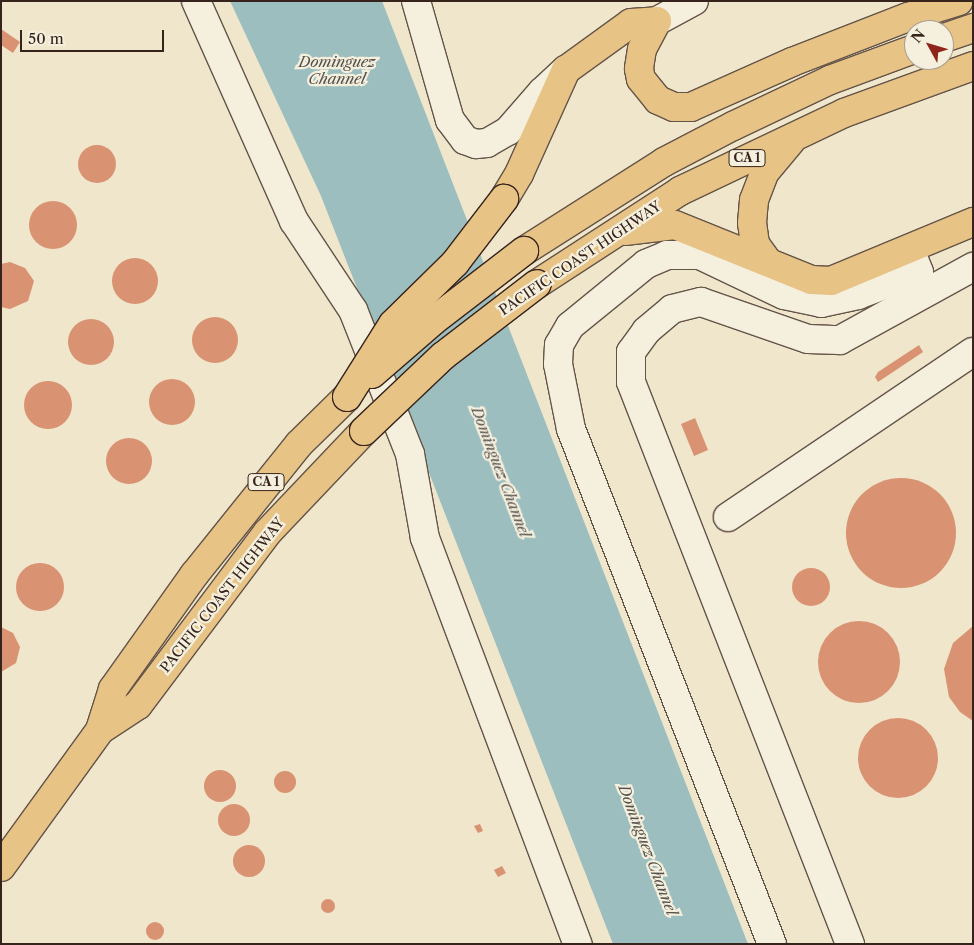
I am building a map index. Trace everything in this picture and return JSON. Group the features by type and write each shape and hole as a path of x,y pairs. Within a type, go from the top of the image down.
{"highway":[{"path":"657,21 642,49 639,69 641,79 658,100 674,107 691,107 818,52 908,17 959,1"},
{"path":"347,397 393,324 455,263 504,198 519,174 566,70 631,23 657,21"},
{"path":"954,35 973,28"},
{"name":"PACIFIC COAST HIGHWAY","path":"1,867 100,730 113,689 194,575 292,452 347,397 433,321 524,251 664,162 733,126 830,80 904,53"},
{"name":"PACIFIC COAST HIGHWAY","path":"100,730 138,705 268,532 364,431 443,356 537,284 680,191 844,113 973,66"},
{"path":"768,262 755,244 752,223 754,200 765,172 794,136"},
{"path":"616,234 676,225 811,280 831,282 973,222"}],"street":[{"path":"196,1 294,221 352,310 410,454 425,538 578,944"},
{"path":"416,1 450,120 465,140 476,144 486,143 508,131 542,92 566,70"},
{"path":"657,21 694,1"},
{"path":"772,944 571,429 559,371 559,345 570,326 646,264 667,255 700,255 784,295 821,303 858,295 919,272 910,250"},
{"path":"850,944 631,382 631,352 646,331 672,309 702,302 808,339 840,340 973,267"},
{"path":"728,517 973,352"}],"water":[{"name":"Dominguez Channel","path":"230,1 382,1 748,944 613,944 321,196"}],"building":[{"path":"1,29 20,42 13,53 1,45"},
{"path":"97,145 110,151 116,164 110,177 97,183 84,177 78,164 84,151"},
{"path":"53,201 62,203 70,208 75,216 77,225 75,234 70,242 62,247 53,249 44,247 36,242 31,234 29,225 31,216 36,208 44,203"},
{"path":"135,258 148,262 154,268 158,281 154,294 148,300 135,304 122,300 116,294 112,281 116,268 122,262"},
{"path":"10,262 25,268 34,281 28,301 10,309 1,307 1,264"},
{"path":"211,317 219,317 228,321 234,327 238,340 234,353 228,359 219,363 211,363 202,359 196,353 192,344 192,336 196,327 202,321"},
{"path":"87,319 95,319 104,323 110,329 114,342 110,355 104,361 95,365 87,365 78,361 72,355 68,346 68,338 72,329 78,323"},
{"path":"919,345 923,352 878,382 875,377 878,372"},
{"path":"167,379 177,379 189,385 194,393 194,411 189,419 181,424 167,425 159,422 152,415 149,407 149,397 152,389 159,382"},
{"path":"43,381 53,381 65,388 72,400 72,410 65,422 53,429 43,429 35,425 28,418 24,410 24,400 28,392 35,385"},
{"path":"695,418 708,450 694,456 681,424"},
{"path":"129,438 142,442 148,448 152,461 148,474 142,480 129,484 116,480 110,474 106,461 110,448 116,442"},
{"path":"901,478 922,482 940,494 952,512 956,533 952,554 940,572 922,584 901,588 880,584 862,572 850,554 846,533 850,512 862,494 880,482"},
{"path":"40,563 49,565 57,570 62,578 64,587 62,596 57,604 49,609 40,611 31,609 23,604 18,596 16,587 18,578 23,570 31,565"},
{"path":"811,568 818,569 824,574 829,580 829,594 824,600 818,605 811,606 804,605 798,600 793,594 792,587 793,580 798,574 804,569"},
{"path":"859,621 875,625 888,633 896,646 900,662 896,678 888,691 875,699 859,703 843,699 830,691 822,678 818,662 822,646 830,633 843,625"},
{"path":"973,626 973,721 960,712 949,697 944,669 953,643"},
{"path":"1,627 13,633 20,647 16,663 1,672"},
{"path":"898,718 913,721 926,730 935,743 938,758 935,773 926,786 913,795 898,798 883,795 870,786 861,773 858,758 861,743 870,730 883,721"},
{"path":"220,770 226,771 231,775 235,780 235,792 231,797 226,801 220,802 214,801 209,797 205,792 204,786 205,780 209,775 214,771"},
{"path":"285,771 293,774 296,782 293,790 285,793 277,790 274,782 277,774"},
{"path":"234,804 240,805 245,809 249,814 249,826 245,831 240,835 234,836 228,835 223,831 219,826 218,820 219,814 223,809 228,805"},
{"path":"480,824 483,831 478,833 474,826"},
{"path":"249,845 261,849 265,861 261,873 249,877 237,873 233,861 237,849"},
{"path":"502,866 506,873 498,877 494,870"},
{"path":"328,899 333,901 335,906 333,911 328,913 323,911 321,906 323,901"},
{"path":"155,922 161,925 164,931 161,937 155,940 149,937 146,931 149,925"}]}
